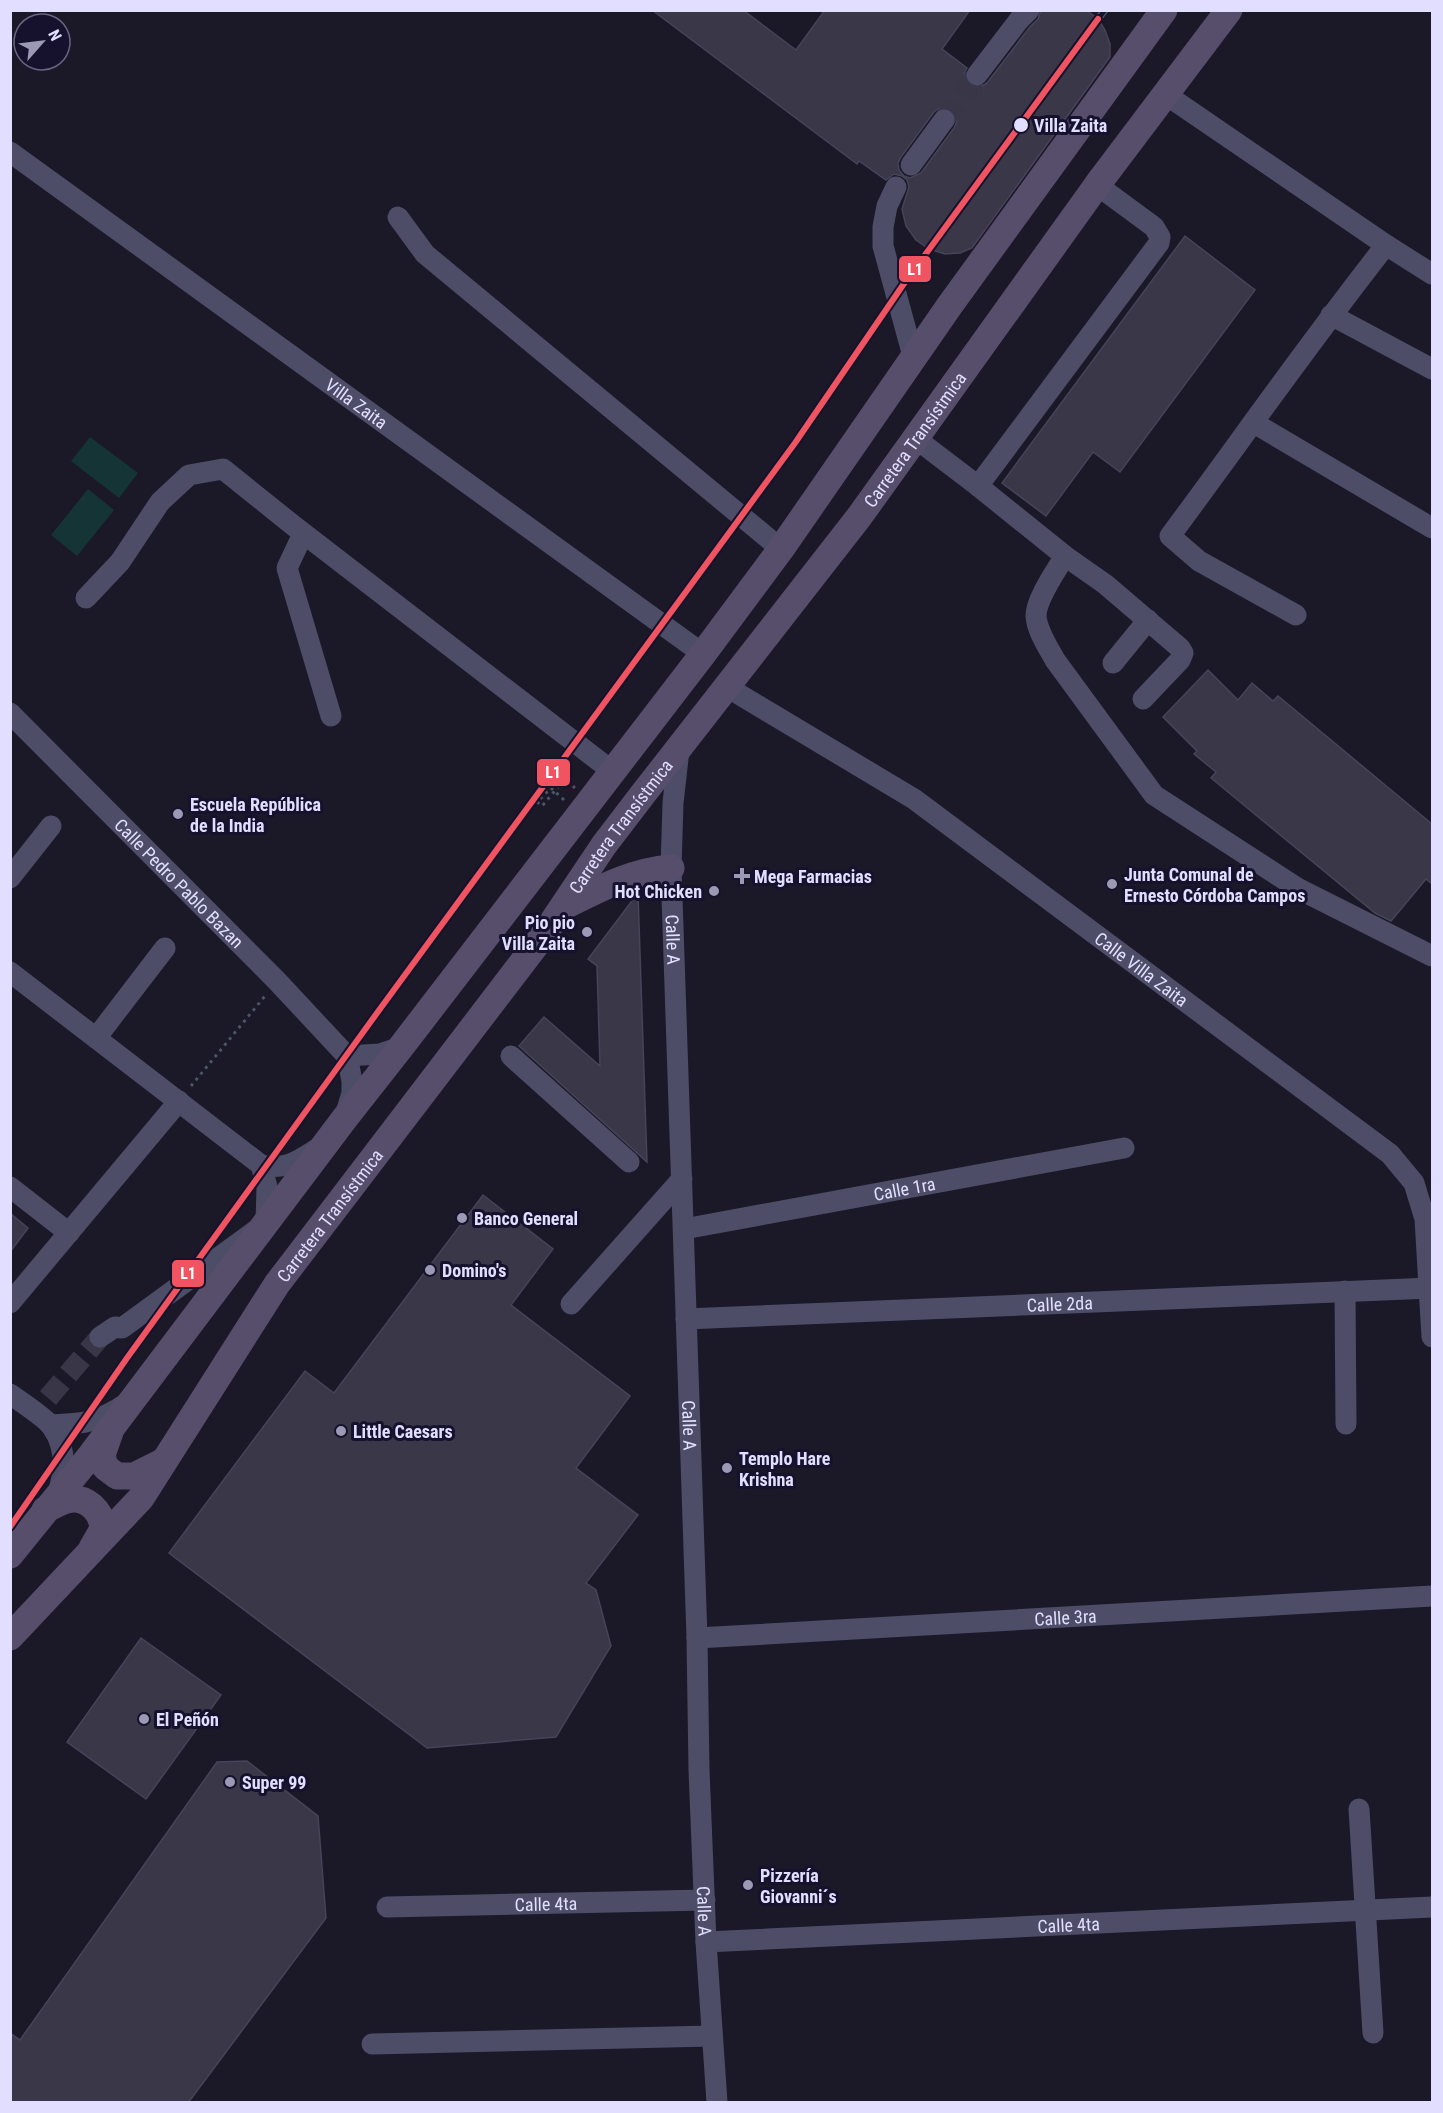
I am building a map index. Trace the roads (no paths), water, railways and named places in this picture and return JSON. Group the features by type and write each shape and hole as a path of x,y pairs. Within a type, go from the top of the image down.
{"main road":[{"name":"Carretera Transístmica","path":"10,1637 141,1498 277,1284 564,907 604,845 859,517 1097,185 1229,10"},
{"path":"10,1555 111,1428 345,1118 703,654 781,549 913,357 1159,11"},
{"path":"564,907 617,880 671,868"},
{"path":"111,1428 102,1455 105,1467 117,1476 134,1476 164,1461"},
{"path":"50,1505 68,1499 81,1499 90,1504 100,1517 103,1529 92,1549"}],"street":[{"path":"977,75 1029,10"},
{"path":"1165,94 1432,274"},
{"path":"911,165 944,120"},
{"name":"Villa Zaita","path":"10,152 703,654"},
{"path":"978,486 1159,243 1160,237 1154,226 1097,185"},
{"path":"896,187 887,206 883,227 883,246 913,357"},
{"path":"398,217 425,254 781,549"},
{"path":"1296,615 1199,561 1170,536 1331,315 1386,245"},
{"path":"1331,315 1432,369"},
{"path":"1254,423 1432,528"},
{"path":"915,438 1065,556 1105,584 1180,648 1183,657 1143,699"},
{"path":"86,598 120,562 160,502 189,476 224,469 303,534 612,771"},
{"path":"303,534 287,567 331,716"},
{"path":"1065,556 1041,597 1036,615 1042,636 1055,660 1154,795 1299,889 1432,956"},
{"path":"1113,663 1148,620"},
{"name":"Calle Villa Zaita","path":"727,687 914,799 1390,1154 1414,1183 1425,1219 1431,1288 1432,1337"},
{"name":"Calle Pedro Pablo Bazan","path":"10,713 277,981 347,1056"},
{"name":"Calle A","path":"679,750 673,803 671,868 706,1942 717,2103"},
{"path":"10,878 51,826"},
{"path":"96,1038 165,948"},
{"path":"10,972 261,1165 275,1168 287,1167 325,1145"},
{"path":"345,1118 352,1093 347,1056 380,1054 401,1047"},
{"path":"511,1056 629,1162"},
{"path":"10,1303 179,1101"},
{"name":"Calle 1ra","path":"684,1230 1124,1149"},
{"path":"100,1337 115,1327 122,1328 266,1223 267,1187 261,1165"},
{"path":"571,1304 682,1179"},
{"path":"10,1186 69,1233"},
{"name":"Calle 2da","path":"686,1319 1431,1288"},
{"path":"1346,1292 1346,1424"},
{"path":"10,1394 45,1412 81,1424 108,1415 133,1399"},
{"path":"45,1412 60,1443 64,1461 62,1481 50,1505"},
{"name":"Calle 3ra","path":"697,1638 1432,1596"},
{"path":"1359,1809 1374,2033"},
{"name":"Calle 4ta","path":"387,1907 705,1900"},
{"name":"Calle 4ta","path":"706,1942 1432,1908"},
{"path":"372,2044 712,2036"}],"tunnel":[{"path":"944,120 977,75"},
{"path":"48,1398 100,1337"}],"railway":[{"path":"1098,19 1105,10"}],"place":[{"name":"Villa Zaita","path":"1021,125"},
{"name":"Escuela República de la India","path":"178,814"},
{"name":"Mega Farmacias","path":"742,876"},
{"name":"Junta Comunal de Ernesto Córdoba Campos","path":"1112,884"},
{"name":"Hot Chicken","path":"714,891"},
{"name":"Pio pio Villa Zaita","path":"587,932"},
{"name":"Banco General","path":"462,1218"},
{"name":"Domino's","path":"430,1270"},
{"name":"Little Caesars","path":"341,1431"},
{"name":"Templo Hare Krishna","path":"727,1468"},
{"name":"El Peñón","path":"144,1719"},
{"name":"Super 99","path":"230,1782"},
{"name":"Pizzería Giovanni´s","path":"748,1885"}]}
